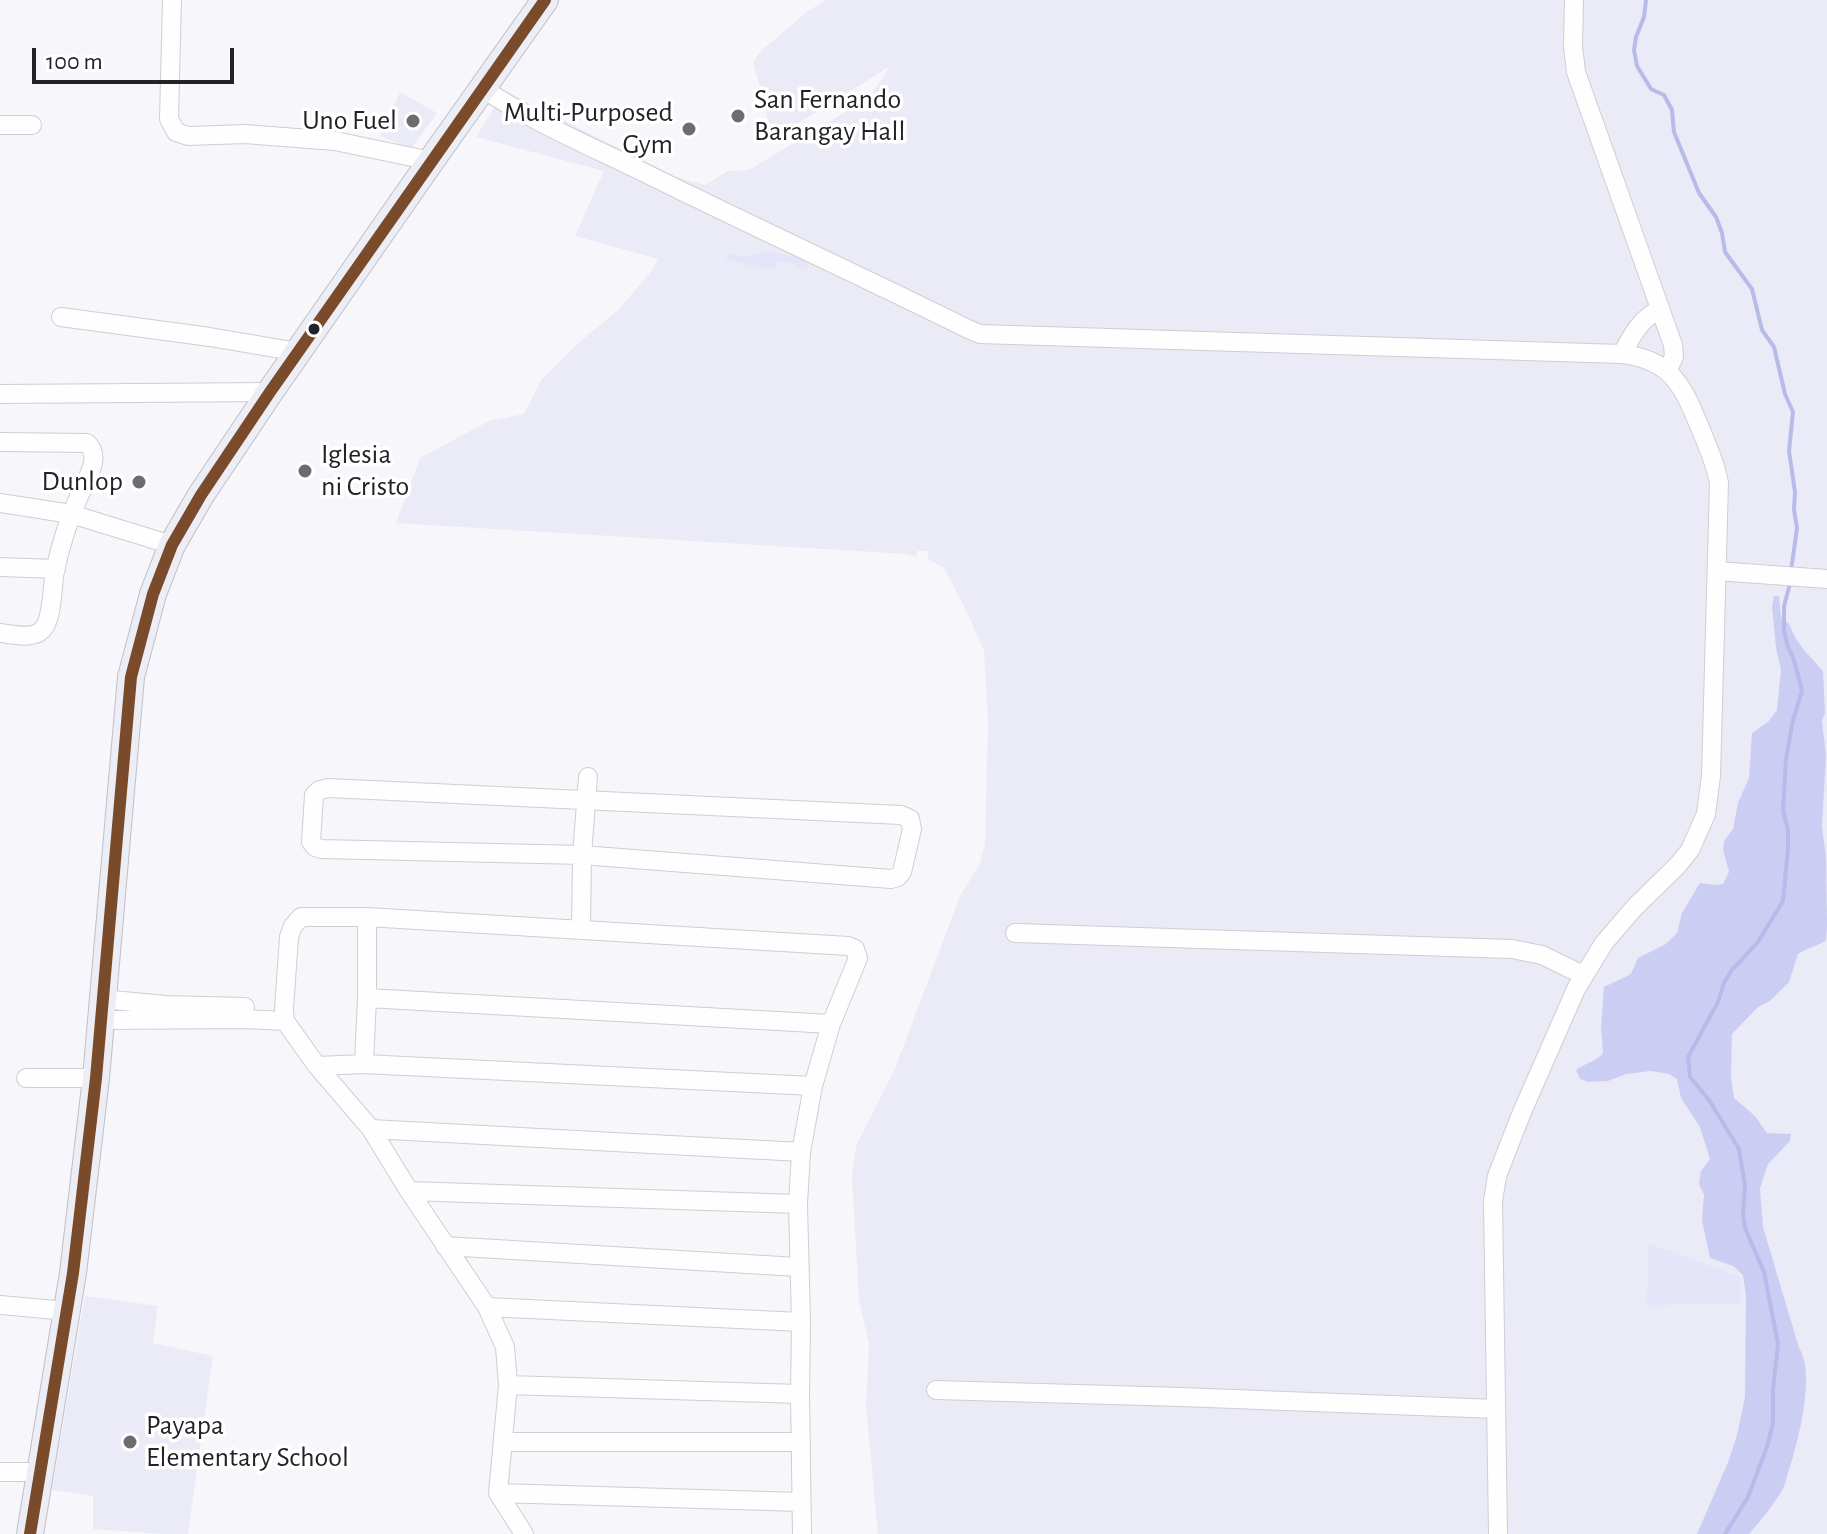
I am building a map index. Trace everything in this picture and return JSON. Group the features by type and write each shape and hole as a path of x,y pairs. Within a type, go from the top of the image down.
{"highway":[{"path":"30,1534 67,1311 96,1078 131,677 153,594 172,545 201,495 545,0"}],"street":[{"path":"172,0 169,119 176,132 188,136 245,134 335,141 431,161"},
{"path":"1574,0 1576,72 1674,352 1667,371"},
{"path":"483,89 615,158 980,334 1622,354 1661,365 1678,381 1716,470 1719,490 1709,801 1694,842 1678,865 1635,907 1583,975 1556,1031 1494,1185 1498,1534"},
{"path":"0,125 32,125"},
{"path":"1622,354 1638,328 1660,310"},
{"path":"61,317 298,352"},
{"path":"0,394 270,392"},
{"path":"0,442 87,443 93,449 94,461 71,514 56,569 48,620 43,630 33,636 0,633"},
{"path":"0,503 71,514 172,545"},
{"path":"0,567 56,569"},
{"path":"1717,571 1826,579"},
{"path":"581,928 588,777"},
{"path":"328,788 586,800 901,815 910,819 912,829 902,872 891,879 582,855 322,849 311,842 314,795 328,788"},
{"path":"524,1534 498,1493 508,1385 505,1347 487,1307 371,1129 317,1066 285,1015 289,937 301,917 367,917 581,928 848,946 855,949 858,958 831,1024 813,1086 801,1152 798,1267 802,1534"},
{"path":"364,1064 367,917"},
{"path":"1015,933 1512,949 1542,955 1583,975"},
{"path":"367,998 831,1024"},
{"path":"101,1009 285,1015"},
{"path":"317,1066 364,1064 813,1086"},
{"path":"26,1078 96,1078"},
{"path":"371,1129 801,1152"},
{"path":"409,1191 798,1204"},
{"path":"445,1246 798,1267"},
{"path":"0,1305 67,1311"},
{"path":"487,1307 801,1322"},
{"path":"508,1385 800,1394"},
{"path":"936,1390 1496,1409"},
{"path":"503,1442 801,1442"},
{"path":"0,1472 42,1472"},
{"path":"498,1493 801,1502"}],"shaded area":[{"path":"826,0 1827,0 1827,1534 878,1534 866,1407 869,1344 859,1300 852,1177 856,1146 894,1071 960,896 980,864 985,844 988,722 984,651 965,608 944,568 928,559 928,551 917,551 916,557 907,554 396,523 420,458 489,421 524,414 541,380 617,311 658,259 575,236 604,171 476,137 505,91 676,177 705,185 728,171 749,170 870,97 882,79 889,67 773,139 753,61 807,12"},
{"path":"400,92 437,113 411,149 381,136"},
{"path":"761,252 790,255 807,262 808,266 806,270 778,261 774,269 760,268 725,259 729,254 747,257"},
{"path":"1774,596 1779,596 1781,617 1823,671 1825,713 1822,721 1826,756 1822,826 1826,858 1826,940 1798,954 1789,982 1770,1001 1758,1007 1732,1034 1731,1077 1734,1098 1755,1116 1767,1133 1791,1134 1790,1141 1768,1164 1760,1188 1763,1227 1804,1359 1806,1390 1793,1458 1782,1491 1769,1509 1749,1534 1697,1534 1729,1460 1745,1397 1746,1295 1743,1275 1733,1266 1710,1258 1702,1220 1704,1195 1699,1184 1701,1171 1710,1159 1700,1127 1681,1098 1677,1079 1669,1074 1651,1071 1626,1074 1608,1081 1588,1082 1580,1079 1576,1070 1603,1053 1604,987 1631,974 1638,958 1666,944 1677,933 1682,913 1700,883 1723,884 1729,872 1723,850 1724,841 1733,829 1738,803 1749,778 1752,733 1768,722 1777,710 1781,670 1772,607"},
{"path":"1648,1243 1741,1277 1740,1304 1647,1305"},
{"name":"Payapa Elementary School","path":"85,1296 158,1306 153,1343 213,1356 188,1534 93,1529 93,1496 52,1490"}],"waterway":[{"path":"1646,0 1634,50 1637,66 1651,89 1664,95 1672,110 1674,132 1699,193 1716,217 1725,252 1752,289 1762,330 1774,347 1785,394 1793,412 1789,451 1797,528 1791,571"},
{"path":"1725,1534 1748,1497 1768,1444 1773,1423 1778,1344 1764,1272 1745,1228 1745,1186 1739,1149 1709,1100 1690,1077 1688,1057 1731,971 1758,942 1783,901 1788,849 1788,829 1783,811 1786,759 1802,691 1784,631 1784,606 1790,584"}],"transit line":[{"path":"30,1534 73,1273 96,1078 131,677 153,594 172,545 201,495 545,0"}],"place":[{"name":"San Fernando Barangay Hall","path":"738,116"},
{"name":"Uno Fuel","path":"413,121"},
{"name":"Multi-Purposed Gym","path":"689,129"},
{"name":"Iglesia ni Cristo","path":"305,471"},
{"name":"Dunlop","path":"139,482"},
{"name":"Payapa Elementary School","path":"130,1442"}]}
